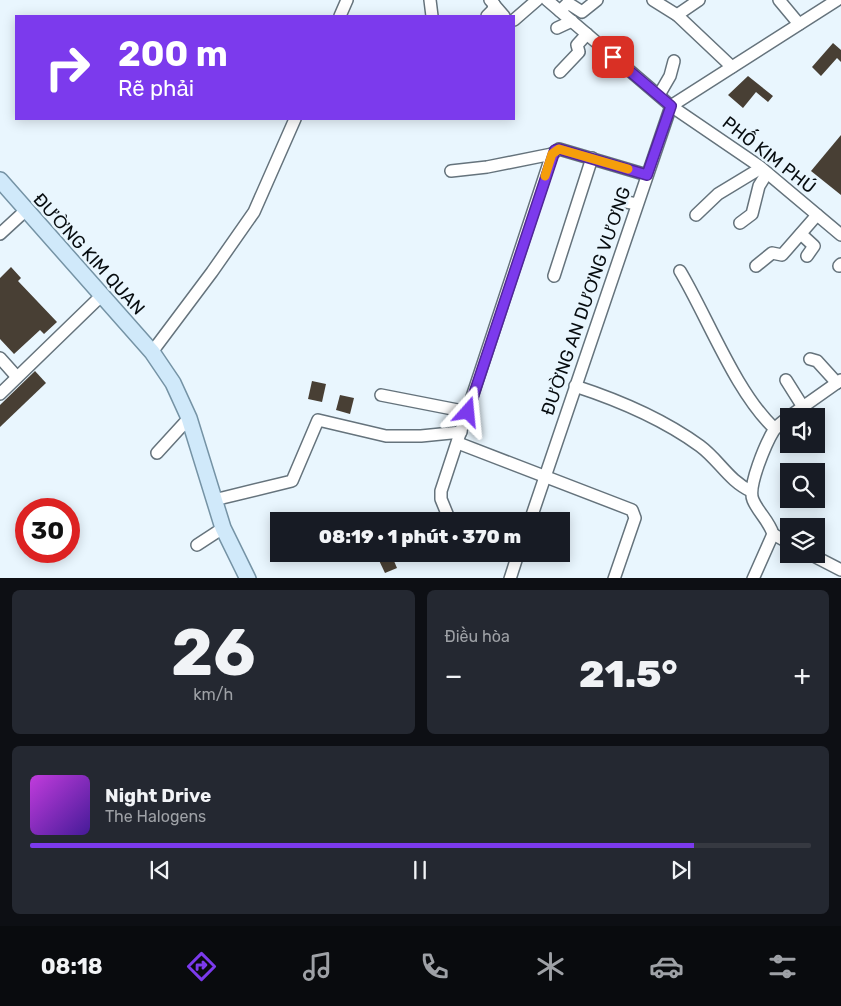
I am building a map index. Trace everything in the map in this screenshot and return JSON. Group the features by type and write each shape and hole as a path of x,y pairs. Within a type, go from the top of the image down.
{"main road":[{"name":"ĐƯỜNG KIM QUAN","path":"0,180 100,296 152,352 173,383 189,418 222,528 248,578"}],"street":[{"path":"340,15 347,0"},
{"path":"515,19 537,0"},
{"path":"547,0 671,106 836,0"},
{"path":"560,11 568,3 582,12 597,0"},
{"path":"653,0 677,15 732,67"},
{"path":"677,15 699,0"},
{"path":"780,0 798,24"},
{"path":"488,15 493,10 492,2"},
{"path":"492,2 503,15"},
{"path":"556,28 572,21"},
{"path":"560,72 578,52 577,45 587,34"},
{"path":"658,95 670,76 674,61"},
{"name":"PHỐ KIM PHÚ","path":"671,106 764,170 841,236"},
{"name":"ĐƯỜNG AN DƯƠNG VƯƠNG","path":"533,512 671,106"},
{"path":"152,352 254,212 295,120"},
{"path":"451,171 488,167 552,154 559,149 647,175"},
{"path":"447,512 441,491 552,154"},
{"path":"554,276 592,158"},
{"path":"696,215 718,194 764,170"},
{"path":"740,223 752,214 764,170"},
{"path":"621,201 637,204"},
{"path":"0,234 25,211"},
{"path":"756,266 772,253 782,255 817,215"},
{"path":"801,234 814,246 807,256"},
{"path":"680,271 738,380 762,416 775,429"},
{"path":"0,394 100,296"},
{"path":"0,358 17,377"},
{"path":"786,380 803,407 839,382 817,361 810,359"},
{"path":"575,386 619,401 681,434 712,456 730,478 751,492"},
{"path":"381,395 468,412"},
{"path":"157,453 189,418"},
{"path":"214,500 292,481 318,420 386,436 459,437 634,512 635,518 614,578"},
{"path":"780,425 775,429 752,483 751,492 752,500 773,534 780,538"},
{"path":"198,545 222,528"},
{"path":"753,578 773,534"},
{"path":"510,578 515,562"},
{"path":"825,562 841,570"}],"building":[{"path":"833,43 841,50 841,62 837,58 821,76 812,67"},
{"path":"748,76 773,96 768,102 756,92 743,108 728,95"},
{"path":"841,135 841,195 811,171"},
{"path":"11,267 21,278 18,281 57,322 44,334 40,330 14,354 0,339 0,278"},
{"path":"35,371 46,383 0,427 0,405"},
{"path":"312,381 326,384 322,402 308,399"},
{"path":"340,395 354,398 350,414 336,410"},
{"path":"380,562 394,562 397,568 385,573"}],"slow traffic":[{"path":"545,176 552,154 555,150 559,149 628,169"}],"route":[{"path":"468,412 552,154 555,150 559,149 647,175 671,106 613,57"}]}
